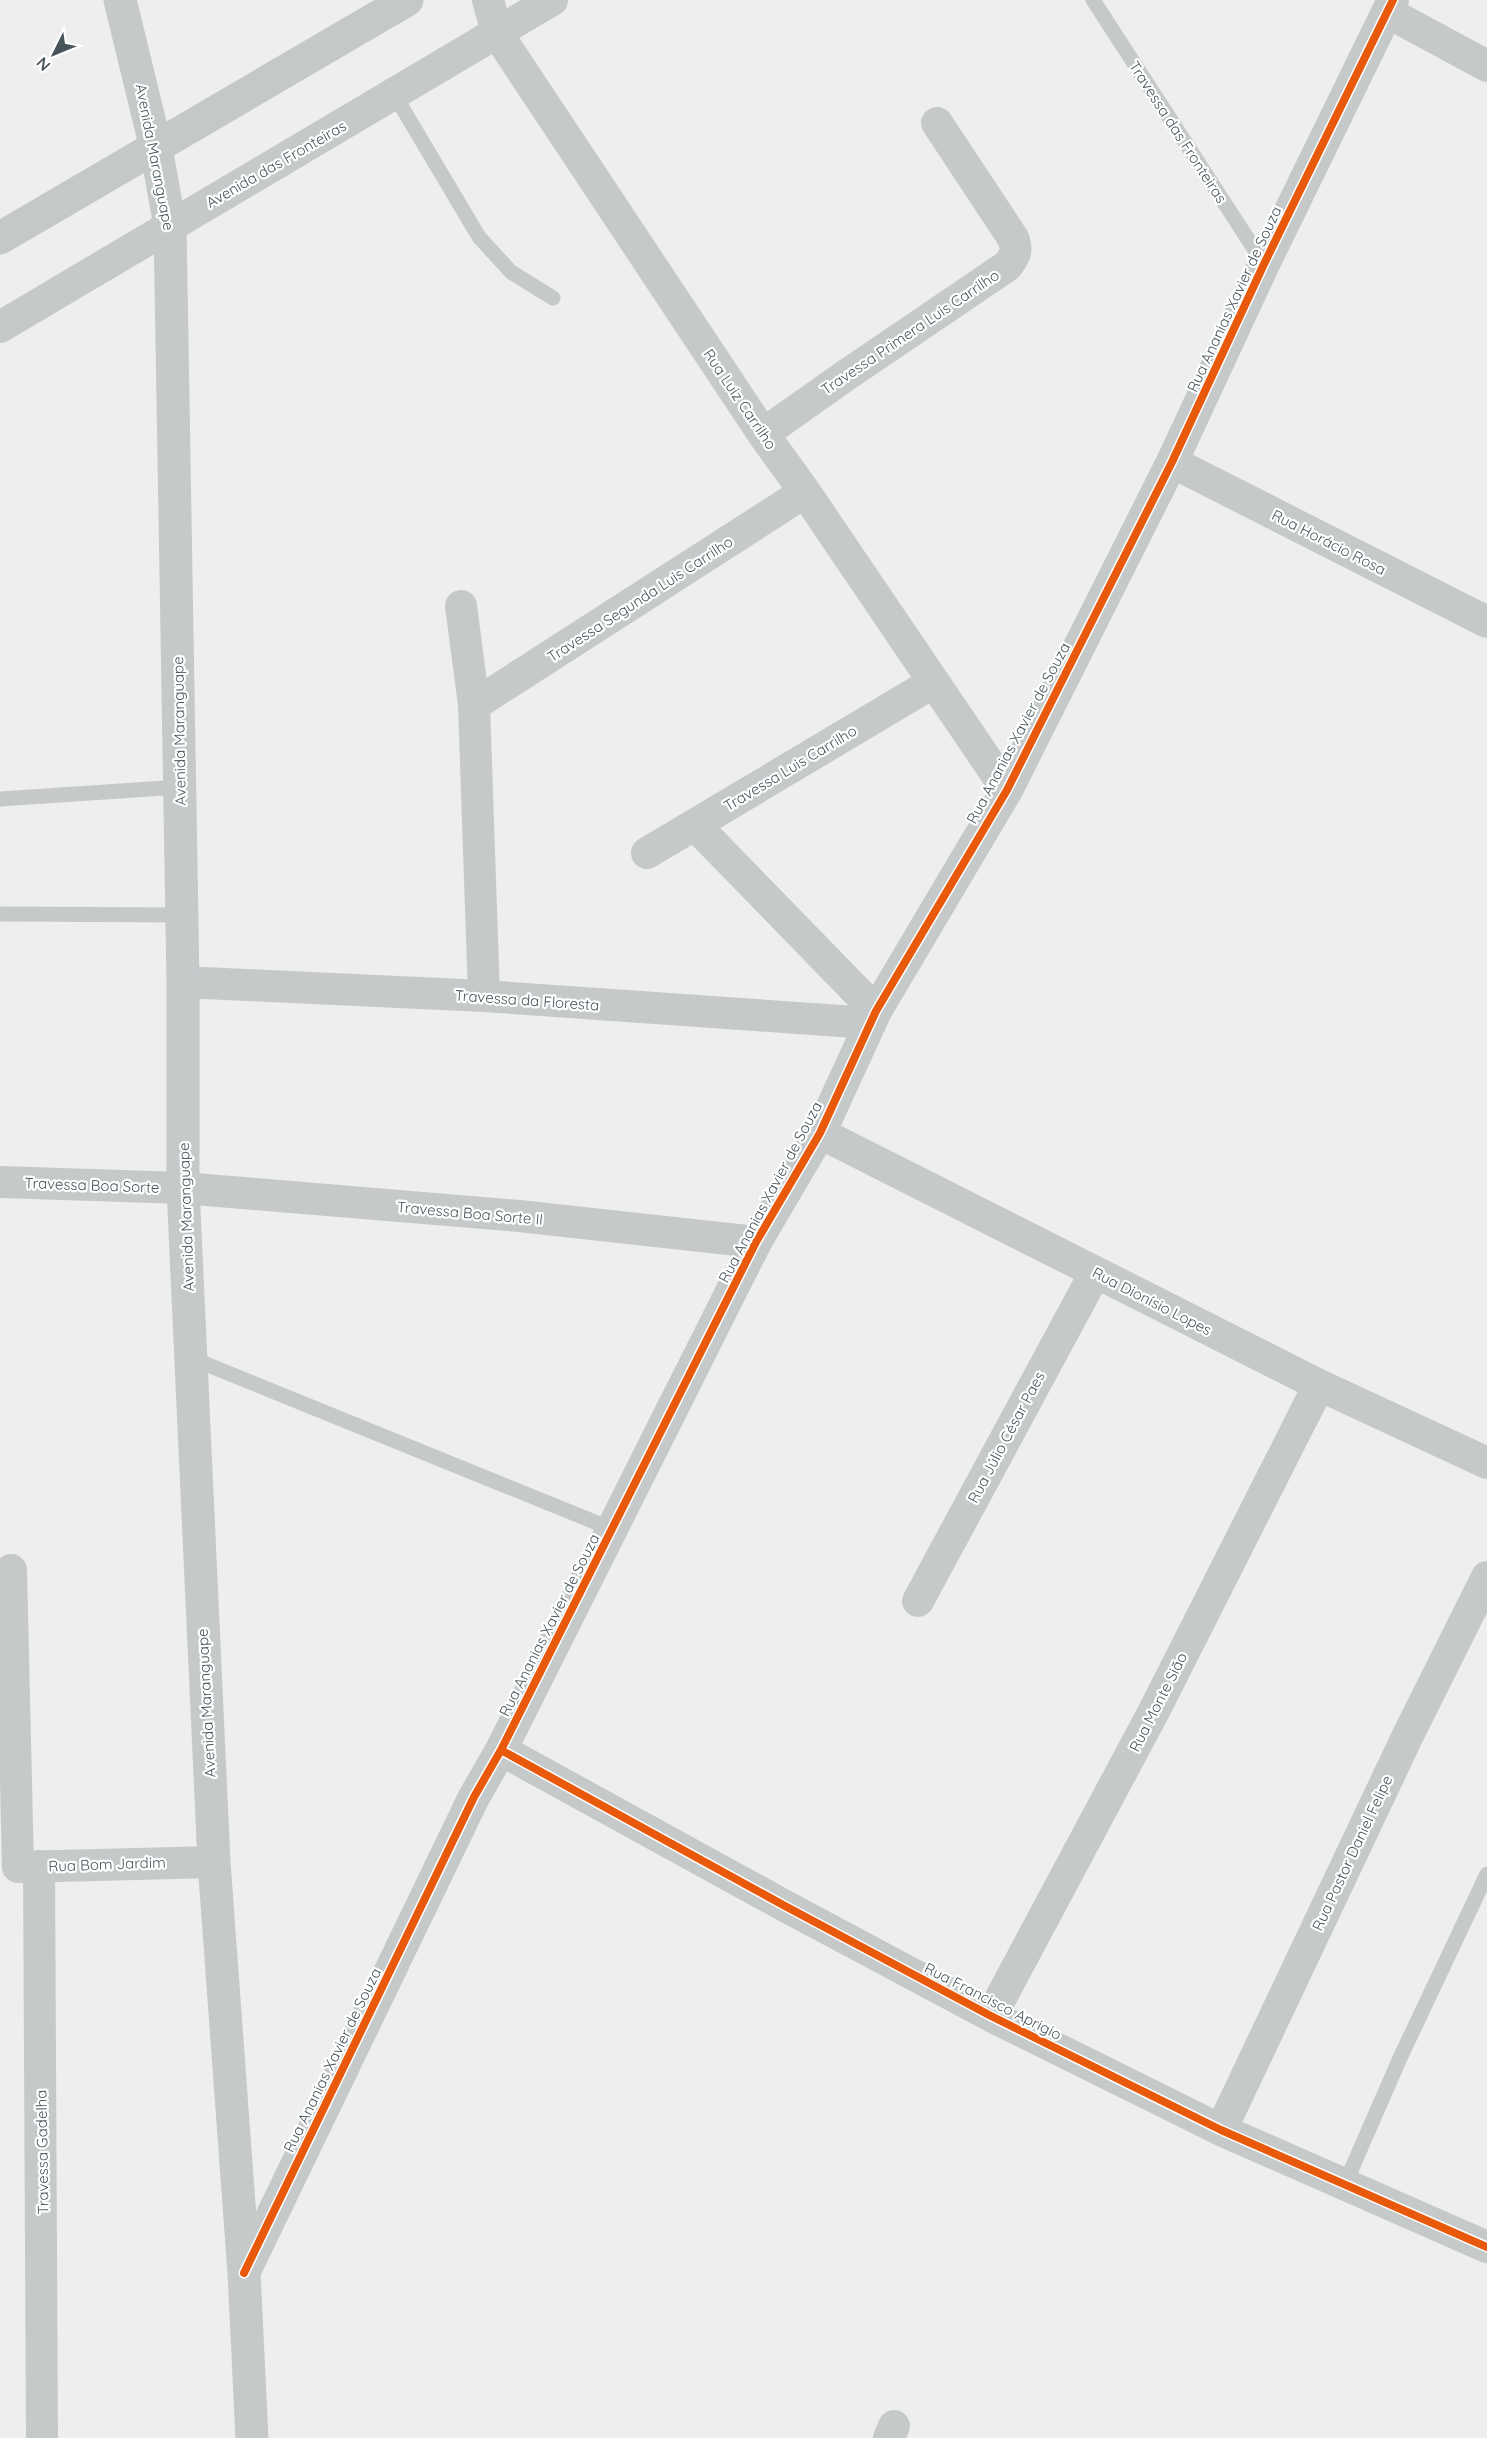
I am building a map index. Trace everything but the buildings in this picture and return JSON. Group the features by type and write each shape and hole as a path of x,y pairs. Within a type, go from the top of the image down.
{"main road":[{"name":"Avenida Maranguape","path":"120,0 156,148 171,226 183,982 183,1188 213,1862 244,2273 252,2438"},
{"path":"0,238 406,0"}],"street":[{"name":"Rua Luiz Carrilho","path":"488,0 497,33 763,434 805,492 1007,790"},
{"name":"Avenida das Fronteiras","path":"0,327 552,0"},
{"name":"Rua Ananias Xavier de Souza","path":"244,2273 474,1797 501,1750 756,1242 820,1133 873,1017 1007,790 1172,462 1264,264 1390,6"},
{"path":"1390,6 1487,66"},
{"name":"Travessa Primera Luis Carrilho","path":"763,434 1007,266 1013,259 1017,246 1013,238 938,123"},
{"path":"0,219 50,209"},
{"name":"Rua Horácio Rosa","path":"1172,462 1487,622"},
{"name":"Travessa Segunda Luis Carrilho","path":"474,705 805,492"},
{"path":"461,606 474,705 484,996"},
{"name":"Travessa Luis Carrilho","path":"647,854 934,682"},
{"path":"695,825 873,1017"},
{"name":"Travessa da Floresta","path":"183,982 873,1017"},
{"name":"Rua Dionísio Lopes","path":"820,1133 1319,1384 1487,1463"},
{"name":"Travessa Boa Sorte","path":"0,1182 183,1188"},
{"name":"Travessa Boa Sorte II","path":"183,1188 519,1216 756,1242"},
{"name":"Rua Júlio César Paes","path":"918,1601 1095,1273"},
{"name":"Rua Monte Sião","path":"991,2016 1154,1711 1319,1384"},
{"name":"Travessa Gadelha","path":"11,1570 19,1867 42,2438"},
{"name":"Rua Pastor Daniel Felipe","path":"1221,2130 1404,1743 1487,1577"},
{"name":"Rua Francisco Aprigio","path":"501,1750 991,2016 1221,2130 1487,2247"},
{"name":"Rua Bom Jardim","path":"19,1867 213,1862"}],"lane":[{"name":"Travessa das Fronteiras","path":"1093,0 1264,264"},
{"path":"394,94 479,237 511,272 553,298"},
{"path":"0,799 180,787"},
{"path":"0,914 182,915"},
{"path":"191,1358 612,1529"},
{"path":"1345,2184 1400,2058 1487,1874"}],"cycle path":[{"path":"244,2273 474,1797 501,1750 756,1242 820,1133 876,1011 1007,790 1172,462 1264,264 1393,0"},
{"path":"501,1750 991,2016 1221,2130 1487,2247"}]}
